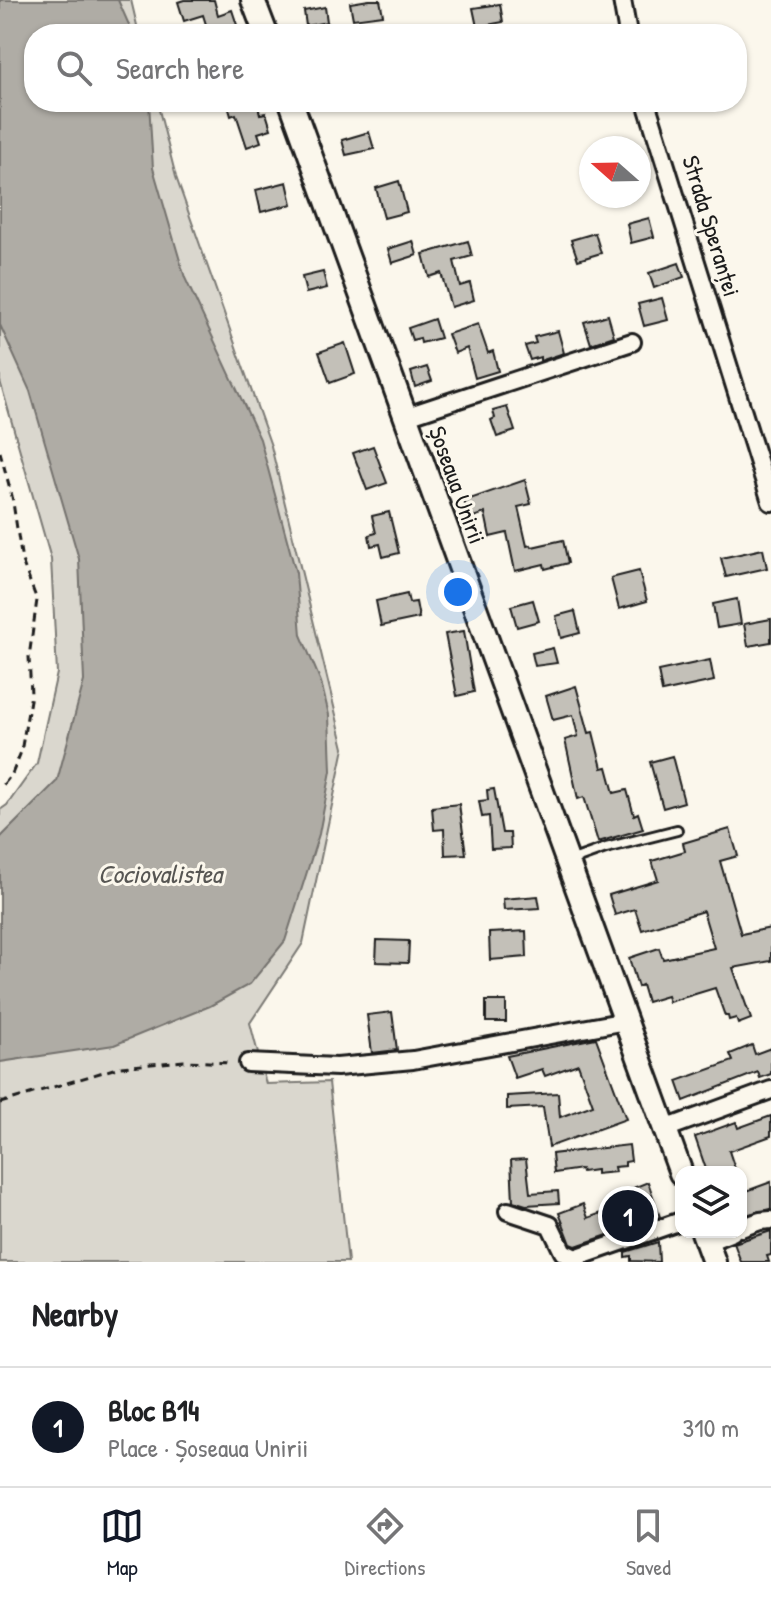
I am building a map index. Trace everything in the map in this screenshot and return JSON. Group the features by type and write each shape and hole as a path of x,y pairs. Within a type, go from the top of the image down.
{"main road":[{"path":"253,0 262,24"},
{"name":"Șoseaua Unirii","path":"295,112 678,1166"}],"street":[{"path":"622,0 626,24"},
{"name":"Strada Speranței","path":"649,112 771,502"},
{"path":"404,417 632,342"},
{"path":"248,1063 337,1067 413,1060 626,1021"},
{"path":"665,1129 771,1090"},
{"path":"508,1211 550,1225 563,1252 575,1258 675,1223"},
{"path":"747,1226 771,1220"}],"lane":[{"path":"568,862 606,848 677,830"}],"path":[{"path":"0,452 12,496 22,561 37,600 29,657 31,694 21,752 12,774 0,789"},
{"path":"0,1103 120,1067 184,1061 248,1063"}],"shaded area":[{"name":"Cociovalistea","path":"0,0 131,0 137,24 24,24 24,112 160,112 176,177 271,446 344,748 303,943 250,1023 266,1084 329,1082 348,1262 0,1262 0,810 7,805 37,763 57,673 51,559 0,381"}],"water":[{"name":"Cociovalistea","path":"0,0 118,0 129,24 24,24 24,112 150,112 153,168 185,278 260,439 296,573 301,635 321,682 329,715 331,771 319,834 285,941 250,984 210,1006 114,1045 0,1062 0,838 57,781 84,681 79,559 30,391 0,325"}],"building":[{"path":"214,0 218,15 232,10 237,24 206,24 203,15 184,21 178,2"},
{"path":"380,0 383,15 353,19 350,3"},
{"path":"500,4 503,22 476,24 473,8"},
{"path":"325,7 327,22 306,24 304,11"},
{"path":"230,112 266,113 271,129 258,133 261,142 247,147 236,114 231,116"},
{"path":"369,132 374,149 346,155 342,140"},
{"path":"399,181 407,212 384,218 376,188"},
{"path":"287,182 292,204 261,212 256,190"},
{"path":"649,218 654,237 631,243 627,224"},
{"path":"595,233 601,253 578,260 571,240"},
{"path":"413,241 417,255 392,263 388,249"},
{"path":"468,241 472,256 454,261 460,286 470,283 474,300 451,307 441,273 429,277 423,254"},
{"path":"679,263 684,277 654,288 649,273"},
{"path":"323,272 327,288 306,293 302,277"},
{"path":"662,298 668,320 644,326 638,304"},
{"path":"608,315 614,336 591,344 584,322"},
{"path":"434,319 440,338 421,343 420,338 412,340 408,328"},
{"path":"478,324 488,353 493,351 498,371 475,378 467,348 455,353 448,334"},
{"path":"558,331 564,353 540,361 540,357 530,360 525,346 536,343 534,337"},
{"path":"345,343 355,374 330,383 319,352"},
{"path":"427,367 432,381 415,387 411,372"},
{"path":"507,407 515,431 497,437 491,420 495,418 493,411"},
{"path":"373,446 387,483 367,490 353,453"},
{"path":"525,480 531,504 518,507 527,546 563,540 568,563 545,569 544,564 515,571 507,533 490,537 485,513 470,518 464,501"},
{"path":"389,512 399,553 383,557 380,544 371,546 369,535 376,533 372,516"},
{"path":"763,549 767,568 726,577 721,558"},
{"path":"639,571 647,601 619,609 611,578"},
{"path":"407,594 409,603 416,602 419,618 381,626 376,601"},
{"path":"737,599 741,624 717,628 713,604"},
{"path":"533,600 539,621 517,627 511,606"},
{"path":"575,611 580,633 561,638 556,616"},
{"path":"771,619 771,642 748,646 744,624"},
{"path":"464,631 474,692 457,696 445,634"},
{"path":"553,648 557,663 535,666 532,653"},
{"path":"710,660 714,681 662,692 658,671"},
{"path":"576,686 602,768 607,767 614,793 627,790 634,815 638,813 643,829 598,842 584,797 578,799 565,740 578,736 573,715 553,720 546,696"},
{"path":"672,756 684,802 663,808 650,762"},
{"path":"494,789 502,833 510,833 511,848 491,849 489,816 482,817 479,801 488,800 487,790"},
{"path":"459,804 466,854 445,855 444,829 434,830 432,807"},
{"path":"730,829 738,856 720,861 741,934 771,928 771,961 733,968 751,1019 738,1024 736,1018 729,1020 725,1016 715,988 669,1002 667,996 647,1002 642,985 638,987 629,958 659,948 663,959 714,948 703,911 642,930 635,909 615,915 609,895 658,880 652,861 685,851 683,843"},
{"path":"538,896 540,908 504,910 503,899"},
{"path":"526,931 527,957 490,960 489,933"},
{"path":"377,940 409,941 408,963 376,962"},
{"path":"486,1001 506,1001 506,1022 486,1022"},
{"path":"392,1012 397,1050 372,1053 367,1015"},
{"path":"596,1038 626,1119 549,1147 543,1107 507,1109 507,1096 558,1093 560,1117 593,1105 578,1064 545,1076 542,1069 515,1078 507,1056"},
{"path":"752,1045 755,1054 771,1048 771,1074 760,1078 758,1072 684,1101 677,1081 733,1061 730,1054"},
{"path":"771,1116 771,1136 729,1151 734,1166 705,1166 695,1137 736,1122 738,1128"},
{"path":"629,1145 631,1161 625,1162 625,1166 614,1167 615,1172 596,1174 596,1170 582,1172 581,1169 554,1173 552,1154"},
{"path":"526,1159 530,1193 558,1191 559,1203 526,1205 513,1201 511,1160"},
{"path":"648,1182 660,1217 576,1246 571,1244 559,1213 583,1204 588,1218 627,1204 623,1192"},
{"path":"771,1182 771,1209 747,1215 747,1191"},
{"path":"771,1231 769,1262 741,1262 734,1243"},
{"path":"658,1242 659,1262 631,1261 631,1256 625,1257 625,1252"}],"place":[{"name":"Bloc B14","path":"628,1216"}]}
